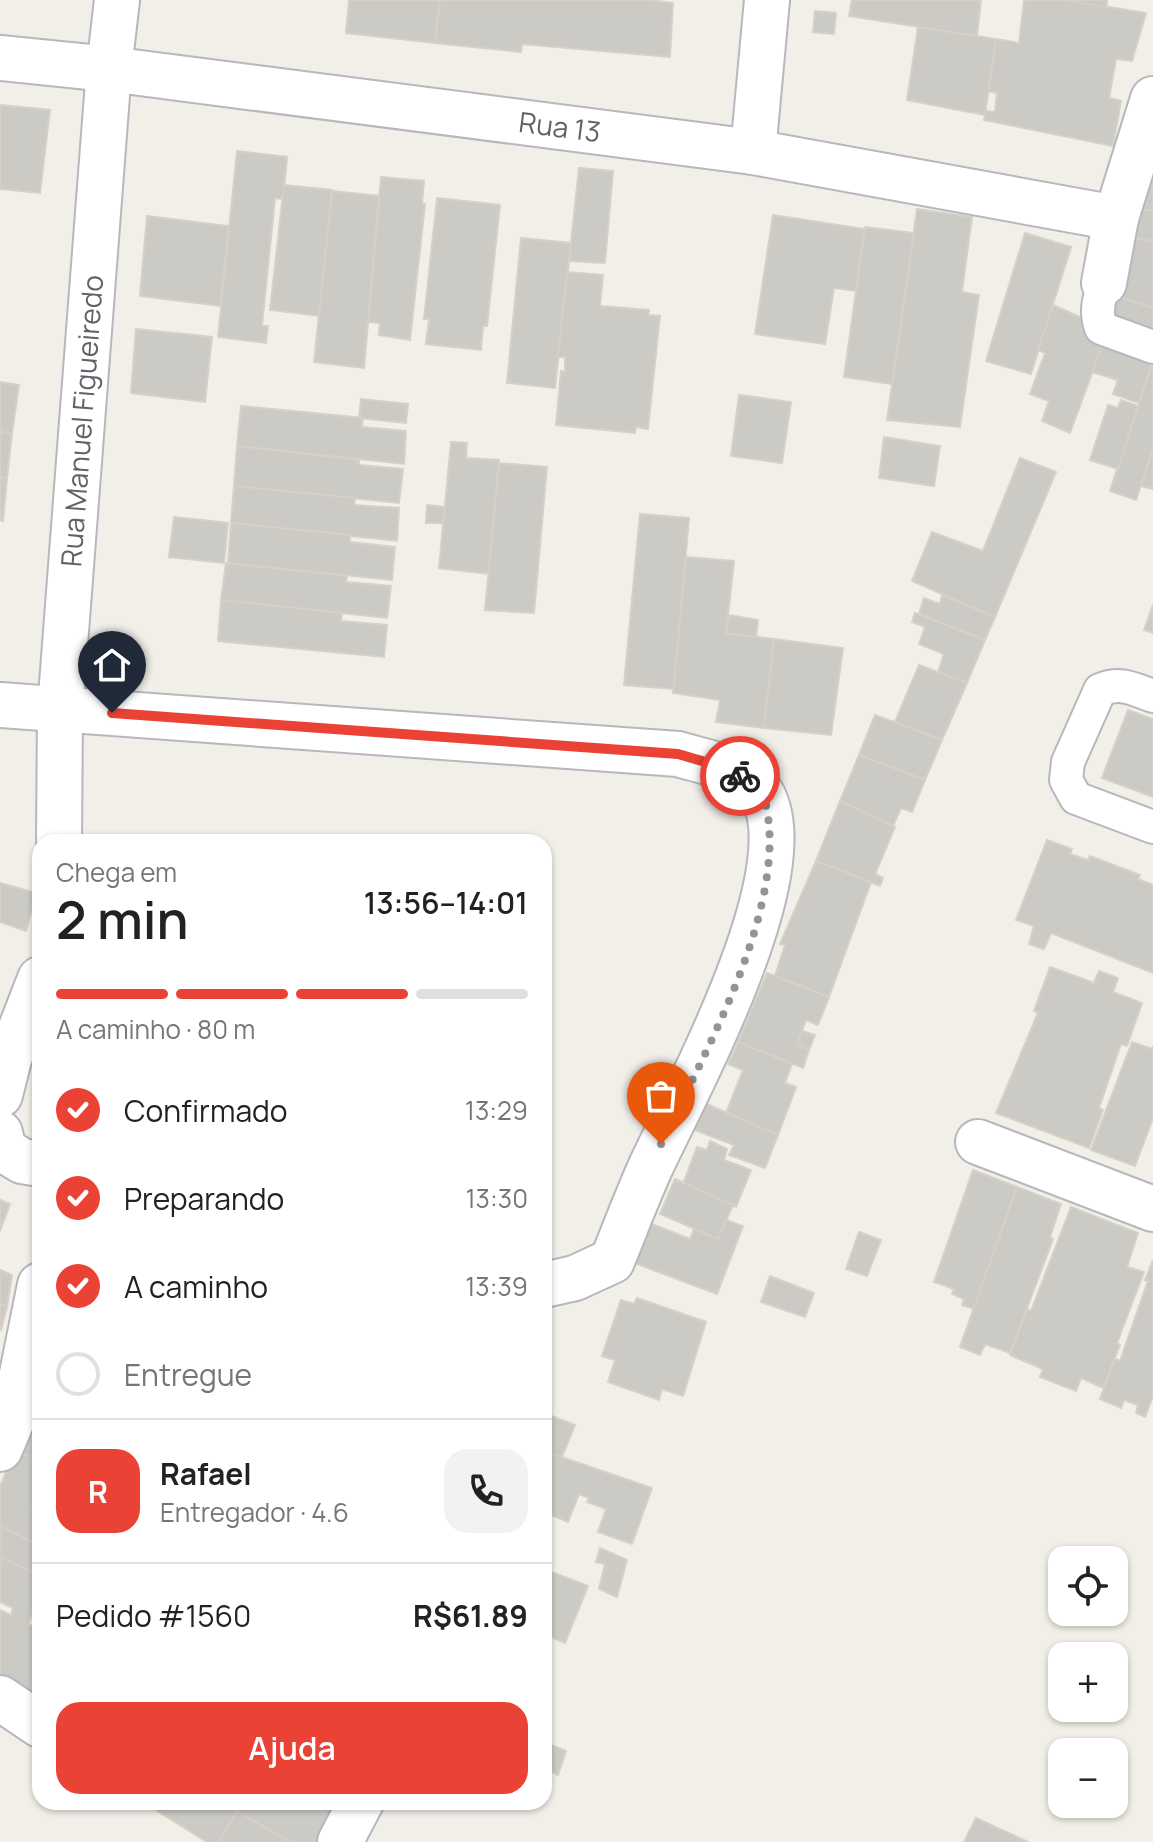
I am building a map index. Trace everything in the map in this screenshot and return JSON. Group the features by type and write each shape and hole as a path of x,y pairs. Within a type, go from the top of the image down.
{"street":[{"name":"Rua Manuel Figueiredo","path":"59,834 60,710 109,69 117,0"},
{"path":"753,152 767,0"},
{"name":"Rua 13","path":"0,58 109,69 753,152 1116,218"},
{"path":"1104,283 1116,218 1153,99"},
{"path":"0,705 678,754 726,768 751,782 762,795 768,814 771,850 765,893 732,995 650,1169 612,1261 575,1278 552,1283"},
{"path":"0,1095 9,1059 32,1000"},
{"path":"0,1133 4,1150 22,1161 32,1163"},
{"path":"978,1142 1153,1209"},
{"path":"0,1449 13,1418 32,1324"},
{"path":"0,1698 32,1720"},
{"path":"340,1842 357,1810"}],"lane":[{"path":"1104,283 1098,305 1101,328 1153,347"},
{"path":"1153,696 1113,684 1100,690 1068,762 1066,780 1076,798 1153,827"}],"building":[{"path":"349,0 440,0 435,43 346,33"},
{"path":"440,0 650,0 673,3 670,57 522,44 521,52 435,43"},
{"path":"852,0 981,0 977,36 849,16"},
{"path":"1024,0 1066,0 1146,13 1132,61 1116,59 1109,98 1121,101 1113,146 984,120 986,111 995,112 997,93 988,91 996,39 1019,43"},
{"path":"1066,0 1107,0 1107,7"},
{"path":"815,11 836,13 834,34 813,32"},
{"path":"918,27 996,39 985,115 907,100"},
{"path":"0,105 50,110 40,193 0,189"},
{"path":"237,151 287,157 283,199 275,198 262,326 268,326 266,343 218,337"},
{"path":"579,168 613,171 605,263 569,261"},
{"path":"381,177 424,181 422,204 425,204 410,340 379,335 380,323 368,322"},
{"path":"1153,179 1153,211 1143,209"},
{"path":"284,185 332,190 320,316 270,310"},
{"path":"332,191 379,196 364,368 314,362"},
{"path":"437,198 500,205 487,326 483,326 481,350 426,344 429,319 424,319"},
{"path":"917,209 972,217 962,292 979,295 960,427 887,420"},
{"path":"1139,209 1153,211 1153,241 1130,237"},
{"path":"773,215 865,229 856,291 834,288 825,344 755,334"},
{"path":"147,216 229,226 220,306 140,296"},
{"path":"865,227 914,233 892,384 844,377"},
{"path":"1025,233 1071,247 1031,374 986,361"},
{"path":"1130,237 1153,241 1153,308 1111,294"},
{"path":"521,238 571,243 555,388 507,383"},
{"path":"567,272 603,275 600,306 649,310 648,315 660,316 648,429 636,427 635,433 556,425 561,371 565,372 565,357 558,357"},
{"path":"1111,294 1153,308 1153,338 1102,322"},
{"path":"1053,305 1087,320 1106,335 1070,433 1042,421 1049,401 1030,394 1045,353 1038,350"},
{"path":"136,329 212,337 205,402 131,393"},
{"path":"1106,335 1153,361 1139,403 1113,394 1118,380 1092,372"},
{"path":"1153,361 1153,449 1136,500 1110,491"},
{"path":"0,382 19,385 12,433 0,432"},
{"path":"739,395 791,402 782,463 731,456"},
{"path":"361,399 408,404 406,423 359,418"},
{"path":"1121,400 1138,406 1118,469 1090,460 1108,405 1118,408"},
{"path":"241,406 363,418 362,427 406,431 404,464 237,446"},
{"path":"0,432 12,433 7,478 0,477"},
{"path":"884,437 940,446 934,486 879,478"},
{"path":"451,442 467,443 466,458 499,460 489,574 439,568"},
{"path":"237,446 359,460 359,465 403,469 399,503 234,486"},
{"path":"1153,449 1153,489 1141,486"},
{"path":"1020,458 1056,472 995,617 912,581 932,532 983,551"},
{"path":"499,463 547,467 534,613 485,610"},
{"path":"0,477 7,478 3,521 0,520"},
{"path":"234,486 355,498 354,505 399,508 397,541 231,523"},
{"path":"427,505 444,507 443,523 426,523"},
{"path":"640,514 689,518 674,689 624,685"},
{"path":"174,517 228,523 224,563 169,557"},
{"path":"231,523 350,535 350,542 395,547 392,580 228,563"},
{"path":"686,557 734,561 726,633 774,639 764,728 716,722 720,700 673,693"},
{"path":"226,563 347,576 346,582 391,586 387,618 221,600"},
{"path":"942,595 995,617 985,640 919,614 924,598 940,604"},
{"path":"221,600 342,613 341,621 387,625 384,657 218,641"},
{"path":"1153,605 1153,633 1144,630"},
{"path":"915,613 985,640 967,683 938,672 944,654 919,644 925,627 912,622"},
{"path":"729,615 758,620 756,637 726,633"},
{"path":"774,639 843,648 831,735 764,728"},
{"path":"919,665 967,683 942,740 895,722"},
{"path":"1128,710 1153,719 1153,797 1102,778"},
{"path":"875,715 942,740 925,780 859,755"},
{"path":"859,755 925,780 912,812 901,808 893,826 840,801"},
{"path":"840,801 895,827 875,874 883,878 880,886 816,861"},
{"path":"1047,840 1072,849 1070,854 1088,860 1090,856 1140,875 1138,879 1153,885 1153,973 1051,933 1044,949 1029,944 1034,926 1016,920"},
{"path":"816,861 871,882 829,997 775,976 785,945 780,944"},
{"path":"0,883 32,892 32,908 26,931 0,922"},
{"path":"1050,967 1094,983 1099,971 1118,978 1113,992 1142,1003 1127,1046 1121,1044 1089,1148 996,1113 1038,1013 1034,1011"},
{"path":"767,973 829,997 818,1025 806,1020 797,1044 809,1050 803,1068 738,1042"},
{"path":"802,1031 815,1035 809,1050 797,1044"},
{"path":"738,1042 792,1064 785,1083 796,1087 778,1135 726,1113 743,1070 728,1064"},
{"path":"1132,1042 1152,1049 1153,1046 1153,1118 1135,1166 1091,1150"},
{"path":"704,1103 778,1135 765,1168 729,1155 734,1145 692,1129"},
{"path":"710,1141 727,1149 724,1160 751,1170 736,1207 683,1184 697,1147 707,1150"},
{"path":"973,1170 1017,1187 974,1309 962,1305 964,1299 952,1294 954,1289 934,1282"},
{"path":"675,1179 733,1205 718,1239 660,1214"},
{"path":"1017,1187 1061,1204 1050,1237 1053,1239 1010,1353 985,1344 980,1355 960,1347"},
{"path":"0,1200 10,1204 0,1231"},
{"path":"1071,1207 1138,1233 1127,1267 1144,1272 1103,1388 1081,1378 1076,1391 1040,1377 1043,1369 1010,1355 1027,1309 1031,1311"},
{"path":"726,1220 743,1226 717,1294 632,1262 647,1222 690,1239 694,1229 718,1239"},
{"path":"859,1232 881,1240 867,1276 846,1269"},
{"path":"1153,1260 1153,1396 1145,1417 1136,1413 1138,1405 1124,1400 1121,1408 1100,1399 1115,1359 1120,1361"},
{"path":"0,1270 12,1275 7,1307 0,1304"},
{"path":"770,1276 814,1293 805,1317 761,1302"},
{"path":"637,1298 706,1322 683,1396 662,1389 659,1400 608,1382 615,1360 602,1356 621,1300 634,1304"},
{"path":"0,1304 7,1307 1,1330 0,1330"},
{"path":"552,1416 575,1425 562,1457 552,1454"},
{"path":"32,1418 32,1456 22,1454"},
{"path":"15,1452 32,1456 32,1541 0,1527 0,1486"},
{"path":"552,1454 652,1488 632,1544 598,1532 606,1509 587,1502 589,1498 579,1494 568,1522 552,1515"},
{"path":"1,1527 32,1541 32,1572 0,1557"},
{"path":"600,1548 627,1560 617,1597 599,1589 605,1564 596,1562"},
{"path":"0,1557 32,1572 32,1614 28,1624 32,1626 32,1694 0,1678 0,1610 11,1615 13,1608 0,1602"},
{"path":"552,1572 588,1586 565,1643 552,1637"},
{"path":"552,1745 566,1751 558,1775 552,1772"},
{"path":"156,1810 237,1811 219,1842 207,1842"},
{"path":"318,1810 340,1823 330,1842 290,1842 237,1811"},
{"path":"318,1810 336,1810 331,1818"},
{"path":"237,1811 290,1842 219,1842"},
{"path":"976,1818 1028,1842 964,1842"}],"way so far":[{"path":"661,1144 732,995 765,893 771,850 768,814 762,795 751,782 740,776"}],"route":[{"path":"112,713 678,754 726,768 740,776"}]}
